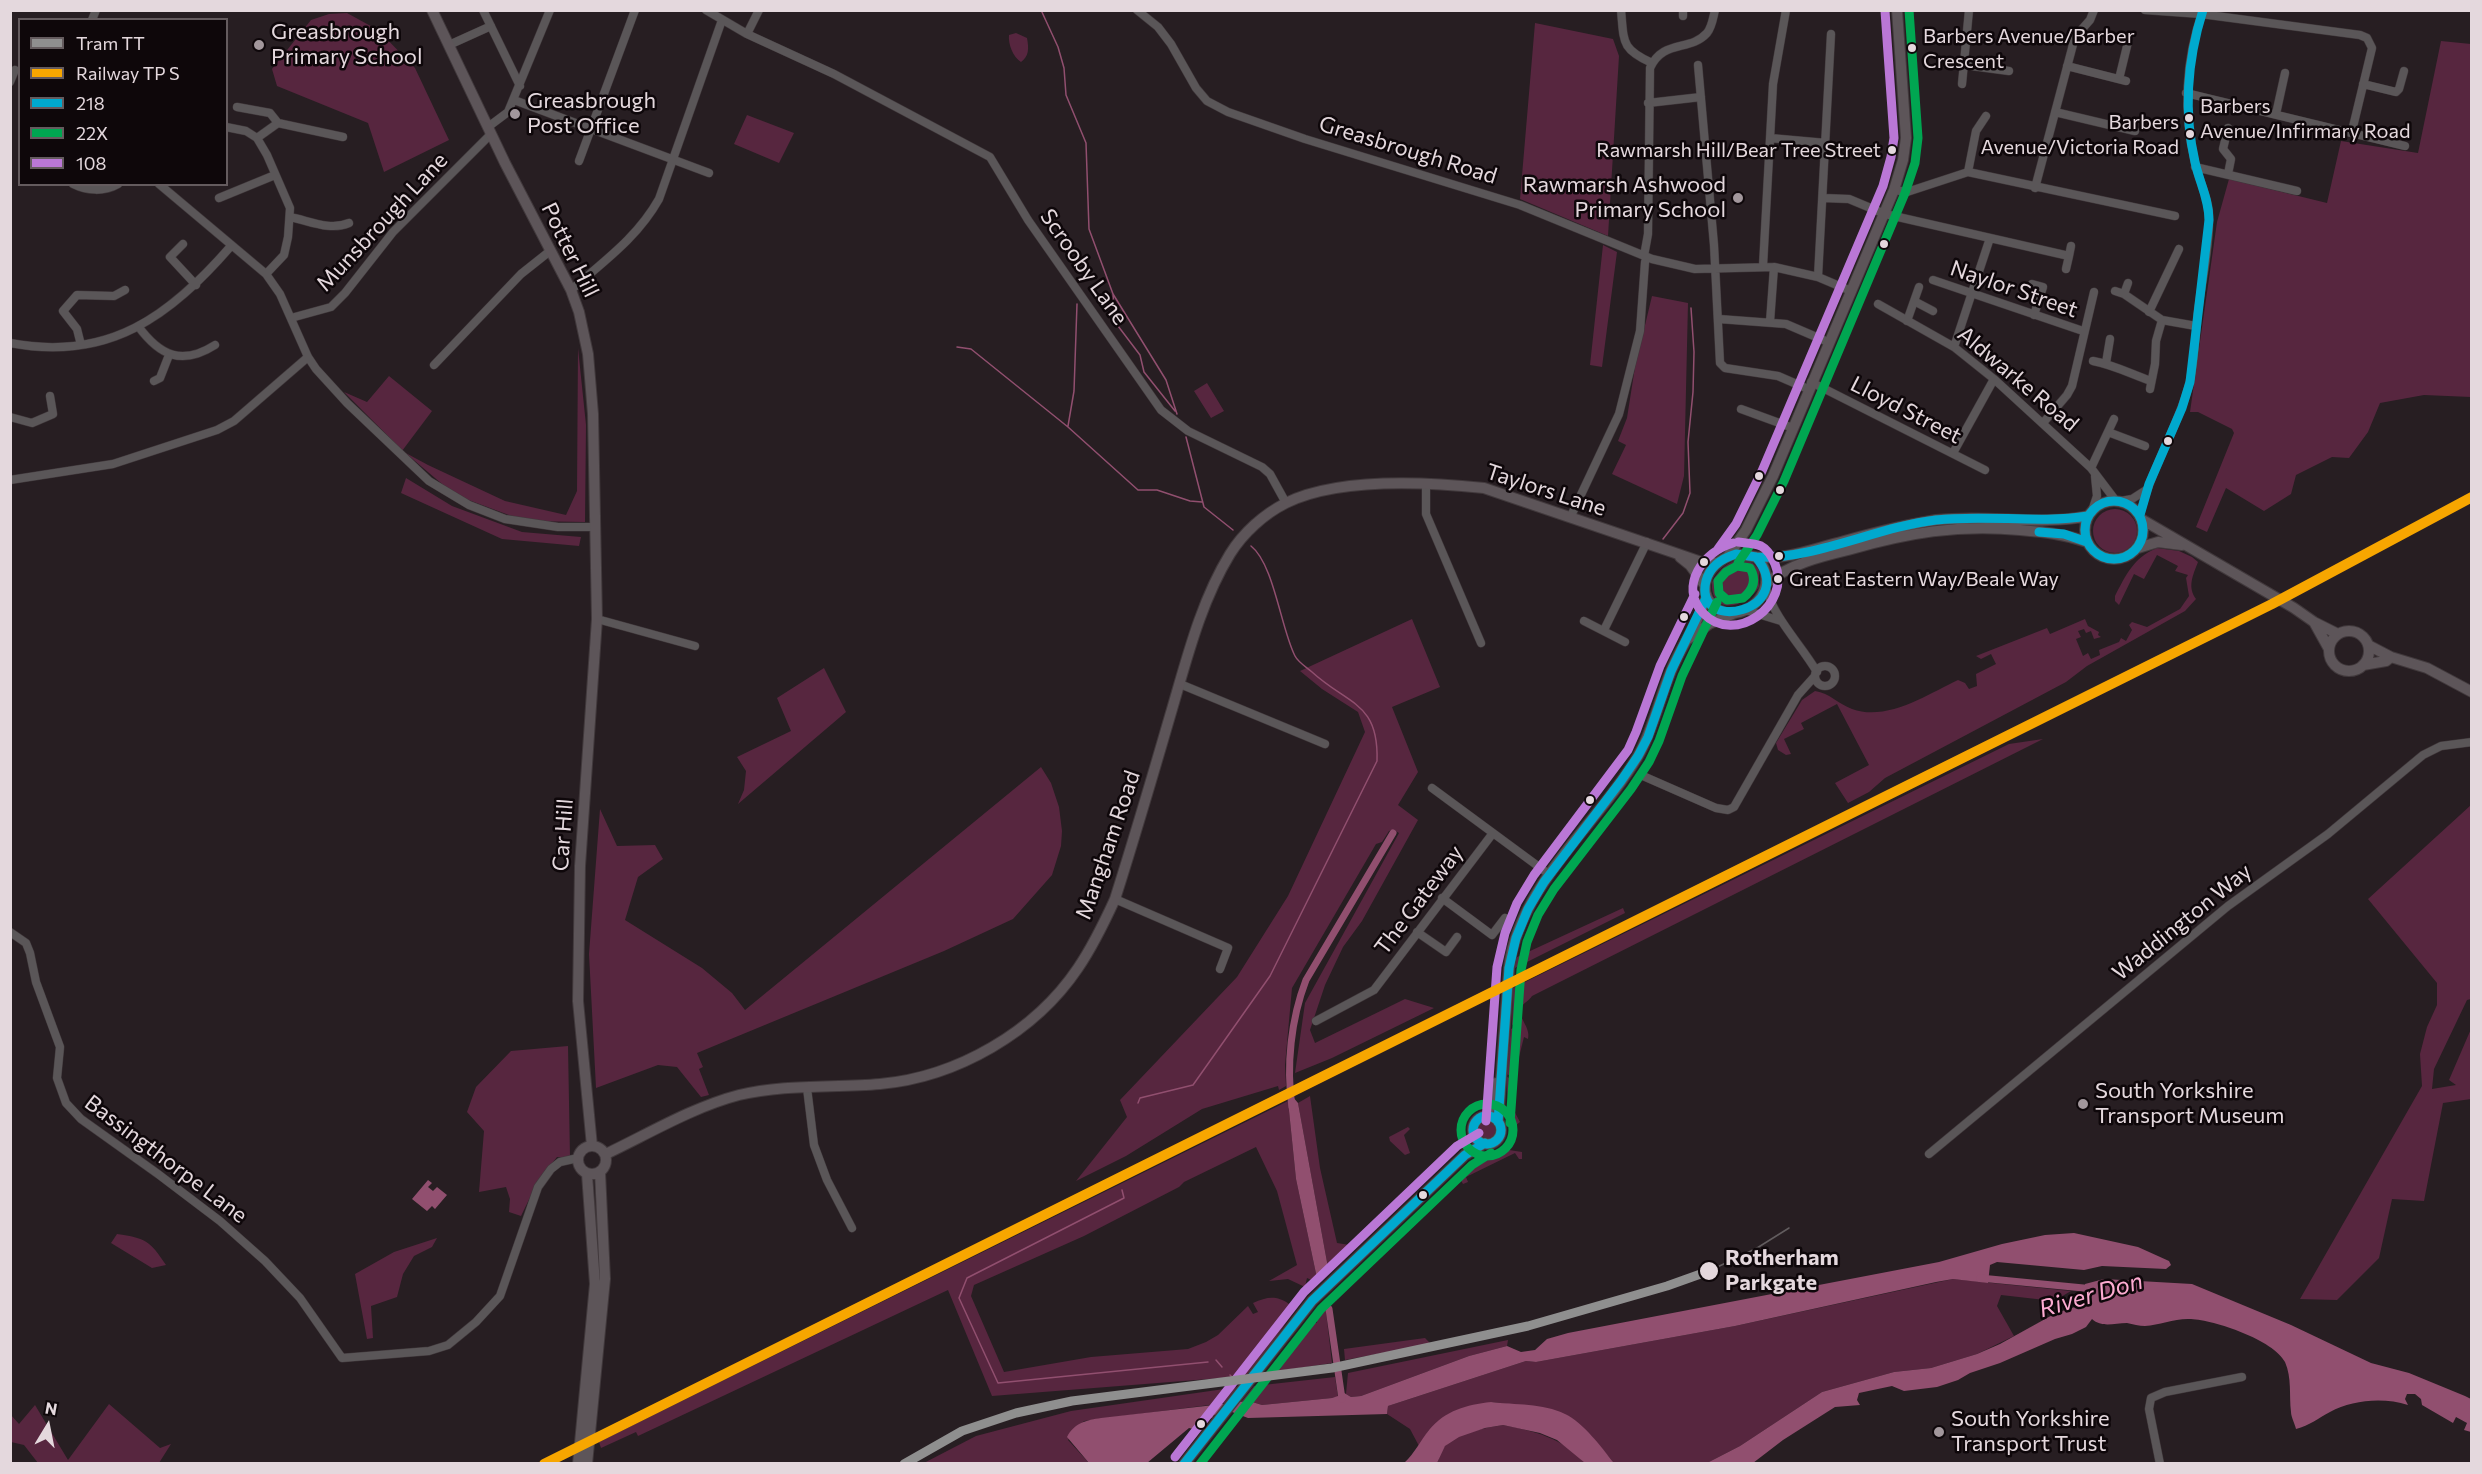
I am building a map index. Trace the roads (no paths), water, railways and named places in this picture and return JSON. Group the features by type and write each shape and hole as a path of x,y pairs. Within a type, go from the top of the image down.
{"main road":[{"name":"Potter Hill","path":"432,10 489,130 571,290 579,312 588,354 596,527"},
{"path":"1184,1464 1315,1298 1465,1155 1498,1138 1501,1130 1498,1122 1512,950 1527,914 1550,875 1611,797 1639,755 1671,670 1702,610 1706,598 1704,584 1709,572 1728,556 1746,530 1793,428 1895,187 1903,160 1906,138 1897,10"},
{"name":"Taylors Lane","path":"1363,485 1426,484 1484,488 1647,542 1678,555 1701,562 1717,563"},
{"name":"Mangham Road","path":"606,1154 717,1102 741,1095 903,1081 943,1070 985,1052 1023,1026 1060,990 1077,969 1091,947 1115,899 1207,601 1230,554 1244,535 1257,523 1286,503 1315,492 1363,485"},
{"path":"1728,556 1788,557 1873,533 1936,520 1983,517 2065,521 2090,514 2103,503 2119,501 2128,504 2140,517 2185,545 2314,622 2338,634 2355,633 2362,637 2368,645 2391,657 2427,668 2472,692"},
{"path":"2090,514 2085,534 2087,542 2096,554 2110,559 2125,557 2138,548 2158,542 2185,545"},
{"path":"2138,548 2143,535 2140,517"},
{"name":"Car Hill","path":"592,1146 578,1001 578,945 580,866 597,618 596,527"},
{"path":"1686,641 1709,624 1741,611 1760,598 1767,585 1780,573 1806,561 1883,540 1940,529 1998,528 2064,534 2087,542"},
{"path":"1746,530 1746,542 1753,556 1766,569 1767,585"},
{"name":"Taylors Lane","path":"1678,555 1690,565 1704,584"},
{"path":"1706,598 1719,610 1741,611"},
{"path":"2314,622 2329,649 2332,662 2338,668 2351,671 2391,657"},
{"path":"2329,649 2331,641 2338,634"},
{"path":"2363,665 2367,658 2368,645"},
{"path":"1487,1116 1505,1042"},
{"path":"1465,1155 1474,1135 1475,1123 1480,1117 1487,1116 1498,1122"},
{"path":"1474,1135 1485,1143"},
{"path":"578,1464 596,1284 590,1237 587,1174 580,1167 578,1158 584,1148 592,1146 600,1148 606,1154 606,1164 600,1172 605,1279 587,1464"},
{"path":"587,1174 600,1172"}],"street":[{"path":"483,10 520,86"},
{"name":"Munsbrough Lane","path":"291,318 331,307 345,293 387,238 508,112 550,10"},
{"path":"579,161 635,10"},
{"name":"Scrooby Lane","path":"706,10 747,34 834,74 990,157 1028,220 1161,410 1195,435 1262,466 1270,474 1286,503"},
{"path":"747,34 759,10"},
{"name":"Greasbrough Road","path":"1137,10 1158,27 1171,44 1196,88 1207,101 1228,112 1305,139 1520,205 1645,259 1682,267 1774,267 1818,277 1851,291"},
{"path":"1621,10 1628,49 1652,63"},
{"path":"1570,518 1619,414 1640,331 1648,234 1649,72 1652,63 1666,50 1704,36 1710,29 1715,10"},
{"path":"1763,266 1775,66 1786,10"},
{"path":"1962,84 1969,10"},
{"path":"2036,188 2075,35 2090,20 2094,10"},
{"path":"2145,10 2202,13 2360,35 2367,38 2372,48 2352,131"},
{"path":"2140,517 2146,490 2173,433 2188,389 2196,326 2209,220 2205,194 2195,167 2187,128 2186,93 2188,70 2202,13"},
{"path":"571,290 646,222 659,199 722,20"},
{"path":"448,45 491,26"},
{"path":"1818,277 1832,34"},
{"path":"2067,66 2122,80 2128,42"},
{"path":"1698,65 1719,319 1786,324 1828,342"},
{"path":"1964,65 2009,71"},
{"path":"10,82 15,70"},
{"path":"2363,84 2396,92 2404,71"},
{"path":"2276,114 2285,73"},
{"path":"2186,93 2352,131 2405,146"},
{"path":"1648,103 1701,98"},
{"path":"514,100 709,173"},
{"path":"237,107 270,113 278,123 344,137"},
{"path":"2055,112 2135,131"},
{"path":"1968,172 1976,131 1986,116"},
{"path":"257,138 278,123"},
{"path":"228,127 246,131 257,138 290,208 284,255 266,274"},
{"path":"2228,128 2223,149 2232,159 2228,174"},
{"path":"1770,138 1826,143"},
{"path":"2195,167 2297,191"},
{"path":"1895,187 1907,192 1968,172 2175,216"},
{"path":"219,198 275,175"},
{"path":"79,186 92,190 105,190 114,186"},
{"path":"161,186 266,274 280,294 308,357 325,380 413,468 455,498 494,515 527,524 596,527"},
{"path":"1823,198 1852,200 1885,214 2069,256"},
{"path":"290,217 329,227 349,223"},
{"path":"1954,347 1990,238"},
{"path":"183,244 170,257 196,285"},
{"path":"10,344 54,348 81,345 123,334 175,303 196,285 231,246"},
{"path":"2066,269 2071,246"},
{"path":"2149,312 2179,249"},
{"path":"434,365 521,274 550,251"},
{"path":"1770,322 1774,267"},
{"name":"Naylor Street","path":"1933,280 2084,331"},
{"path":"2124,294 2128,283"},
{"path":"2032,284 2043,287 2034,315"},
{"path":"1907,321 1919,287"},
{"path":"81,345 77,329 63,311 77,295 114,296 125,291"},
{"path":"2115,291 2124,294 2162,320 2196,326"},
{"path":"2043,423 2072,386 2094,292"},
{"path":"1914,301 1933,311"},
{"name":"Aldwarke Road","path":"1878,304 1954,347 1994,379 2093,471 2119,501"},
{"name":"Lloyd Street","path":"1719,319 1722,366 1778,376 1810,386 1985,470"},
{"path":"2093,361 2106,363 2151,385 2156,341 2162,320"},
{"path":"138,326 151,344 169,355 192,356 216,345"},
{"path":"2106,363 2110,339"},
{"path":"154,381 160,378 169,355"},
{"path":"10,480 113,464 217,430 234,421 308,357"},
{"path":"1953,453 1994,379"},
{"path":"10,417 32,423 53,414 50,396"},
{"path":"1741,409 1793,428"},
{"path":"2090,514 2097,496 2093,471 2114,419"},
{"path":"2108,432 2145,446"},
{"path":"1426,484 1426,514 1481,643"},
{"path":"2119,501 2132,499 2146,490"},
{"path":"1604,630 1647,542"},
{"path":"1767,585 1770,602 1781,621 1804,650 1817,677 1828,686 1835,678 1833,670 1804,650"},
{"path":"1741,611 1781,621"},
{"path":"597,618 695,646"},
{"path":"1584,621 1625,642"},
{"path":"1643,776 1716,808 1728,810 1734,807 1798,695 1825,666"},
{"path":"1180,684 1325,744"},
{"name":"Waddington Way","path":"1929,1154 2228,906 2328,834 2423,755 2441,746 2472,742"},
{"name":"The Gateway","path":"1432,788 1550,875"},
{"name":"The Gateway","path":"1316,1021 1374,990 1493,833"},
{"path":"1442,898 1492,935 1505,918"},
{"path":"1115,899 1228,948 1220,969"},
{"name":"Bassingthorpe Lane","path":"10,932 26,943 30,953 36,982 60,1047 57,1078 66,1103 81,1119 220,1221 265,1261 300,1298 342,1358 422,1352 448,1346 476,1322 500,1296 538,1187 544,1178 560,1162 578,1158"},
{"path":"1417,932 1446,952 1457,937"},
{"path":"807,1088 814,1145 827,1180 852,1228"},
{"path":"2160,1464 2149,1409 2151,1398 2165,1392 2242,1377"}],"water":[{"path":"1293,1097 1298,1103 1329,1273 1318,1283 1296,1179 1288,1101"},
{"path":"428,1180 432,1183 428,1187 433,1191 437,1187 447,1195 435,1209 432,1206 427,1211 412,1199"},
{"path":"2074,1233 2138,1247 2169,1261 2171,1265 2166,1269 2102,1266 2084,1270 1997,1262 1990,1265 1988,1283 1953,1279 1735,1326 1536,1362 1526,1361 1388,1406 1387,1414 1248,1418 1232,1412 1214,1415 1212,1418 1197,1422 1194,1429 1189,1428 1147,1463 1089,1463 1067,1437 1077,1425 1101,1418 1249,1401 1262,1405 1332,1398 1338,1396 1341,1391 1351,1397 1361,1396 1469,1356 1507,1346 1521,1352 1535,1350 1547,1339 1568,1333 1939,1262 2002,1244 2045,1235"},
{"name":"River Don","path":"2104,1279 2192,1284 2291,1325 2371,1363 2409,1373 2465,1396 2471,1399 2471,1432 2464,1430 2467,1423 2456,1417 2453,1423 2422,1405 2421,1399 2415,1394 2407,1394 2405,1399 2408,1405 2388,1401 2358,1402 2339,1408 2296,1429 2291,1414 2287,1368 2279,1354 2269,1346 2228,1327 2201,1320 2179,1320 2145,1326 2127,1323 2104,1324 2092,1319 2086,1327 2072,1334 1937,1387 1904,1391 1892,1386 1859,1393 1857,1400 1860,1405 1835,1407 1783,1440 1753,1463 1707,1463 1740,1446 1822,1392 1894,1372 1931,1368 1977,1354 2056,1313 2081,1305 2086,1300 2085,1284"},
{"path":"1491,1402 1538,1406 1565,1414 1585,1429 1614,1463 1585,1463 1557,1440 1540,1433 1503,1425 1485,1428 1459,1437 1445,1446 1437,1463 1404,1463 1429,1430 1449,1413"}],"waterway":[{"path":"1041,10 1058,47 1064,68 1066,95 1086,143 1089,229 1113,294 1166,380 1177,414"},
{"path":"1113,294 1115,322 1140,355 1144,372 1175,411"},
{"path":"1068,426 1074,391 1077,304"},
{"path":"1663,539 1683,513 1690,493 1688,442 1694,352 1691,308"},
{"path":"957,347 971,349 1068,427 1138,490 1157,490 1190,501 1202,502"},
{"path":"1186,437 1204,507 1233,530"},
{"path":"1138,1103 1140,1098 1193,1085 1270,976 1377,761 1373,727 1367,716 1295,656 1266,567 1251,546"},
{"path":"1292,1107 1291,1043 1306,980 1393,833"},
{"path":"1122,1190 1124,1198 967,1278 959,1298 998,1383 1208,1362"},
{"name":"River Don","path":"1980,1278 2094,1289"},
{"path":"1329,1309 1342,1399"},
{"path":"1216,1360 1222,1367"},
{"path":"1230,1375 1233,1378"}],"tram line":[{"path":"1709,1271 1757,1248 1789,1228"},
{"name":"TT","path":"904,1464 962,1431 1016,1413 1072,1401 1332,1368 1528,1326 1667,1286 1709,1271"}],"place":[{"name":"Greasbrough Primary School","path":"259,45"},
{"name":"Barbers Avenue/Barber Crescent","path":"1912,48"},
{"name":"Greasbrough Post Office","path":"515,114"},
{"name":"Barbers Avenue/Infirmary Road","path":"2189,118"},
{"name":"Barbers Avenue/Victoria Road","path":"2190,134"},
{"name":"Rawmarsh Hill/Bear Tree Street","path":"1892,150"},
{"name":"Rawmarsh Ashwood Primary School","path":"1738,198"},
{"name":"Great Eastern Way/Beale Way","path":"1778,579"},
{"name":"South Yorkshire Transport Museum","path":"2083,1104"},
{"name":"Rotherham Parkgate","path":"1709,1271"},
{"name":"South Yorkshire Transport Trust","path":"1939,1432"}]}
